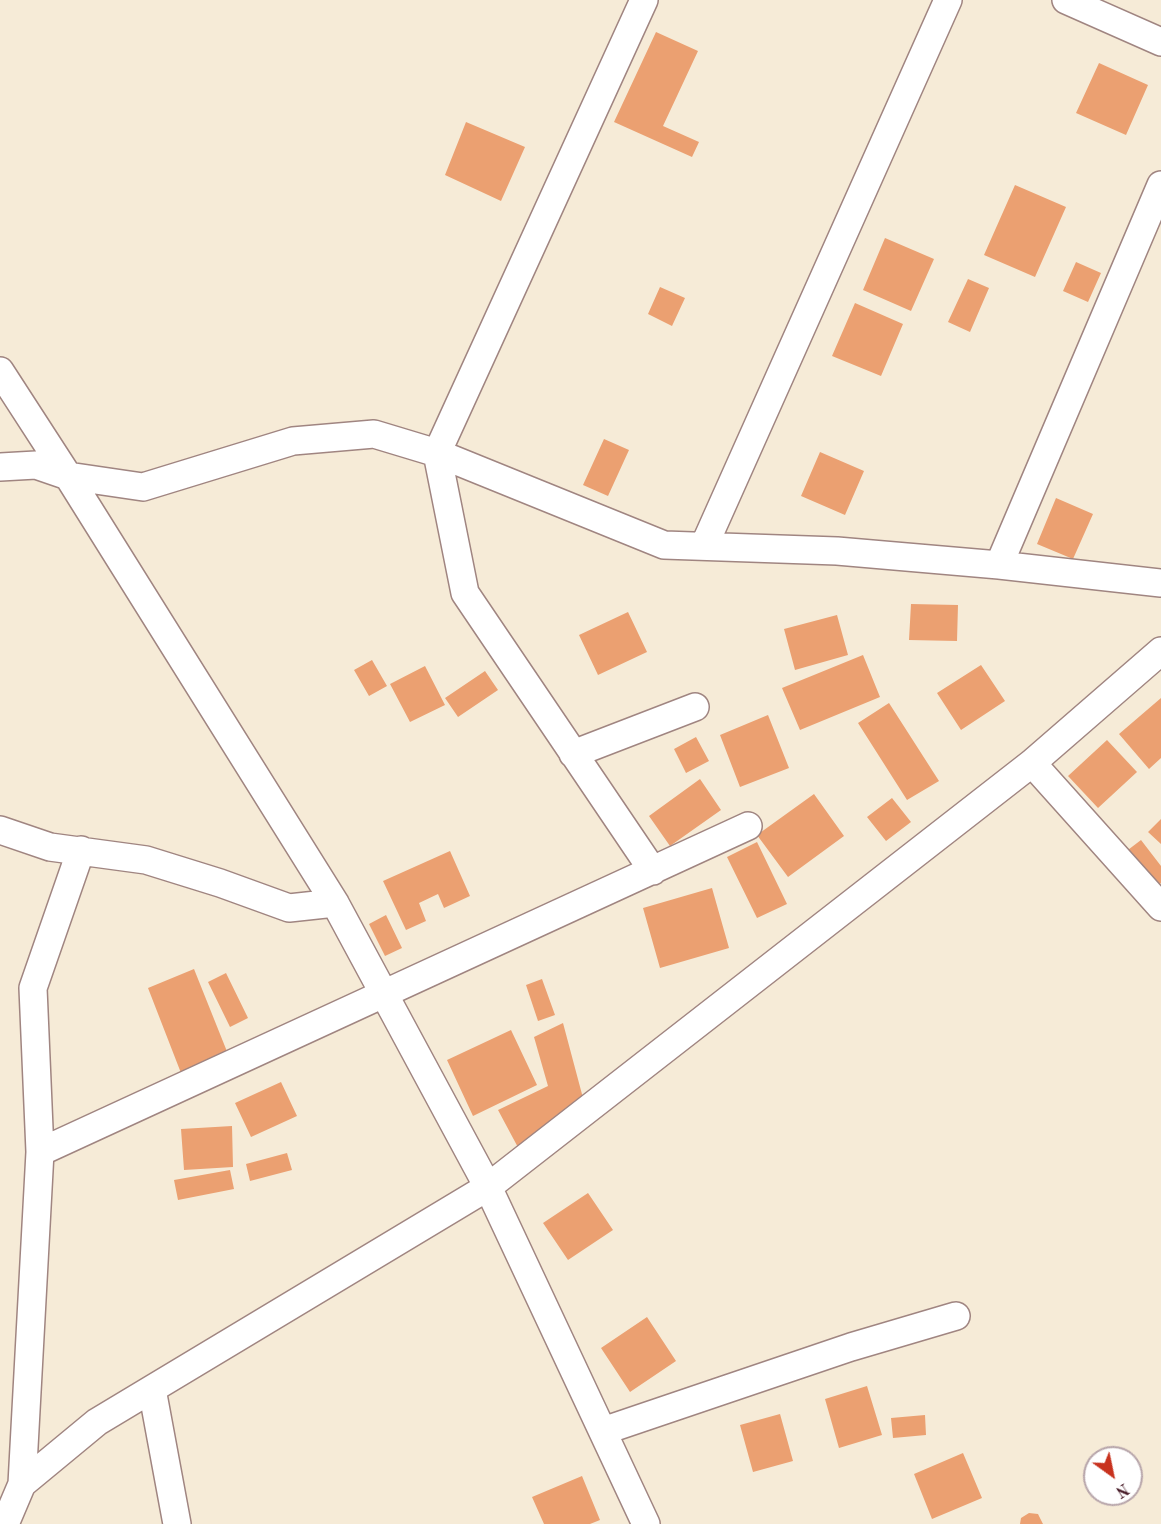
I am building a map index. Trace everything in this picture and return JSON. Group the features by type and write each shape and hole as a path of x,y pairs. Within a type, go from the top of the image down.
{"street":[{"path":"644,0 437,453 465,593 653,871"},
{"path":"704,546 948,0"},
{"path":"1066,0 1161,42"},
{"path":"999,565 1161,185"},
{"path":"0,371 335,903 488,1187 646,1524"},
{"path":"0,467 36,465 68,476 143,487 293,441 374,434 437,453 664,544 837,551 999,565 1161,583"},
{"path":"22,1484 97,1422 488,1187 1032,763 1161,651"},
{"path":"573,754 695,707"},
{"path":"1032,763 1161,907"},
{"path":"40,1152 748,826"},
{"path":"0,830 50,847 146,860 289,908 335,903"},
{"path":"5,1524 22,1484 40,1152 33,988 81,850"},
{"path":"603,1431 851,1347 957,1316"},
{"path":"152,1389 177,1524"}],"building":[{"path":"656,32 698,51 663,126 699,142 692,157 614,122"},
{"path":"1099,63 1148,85 1126,135 1076,113"},
{"path":"466,122 525,147 501,201 445,175"},
{"path":"1015,185 1066,207 1035,277 984,255"},
{"path":"885,238 934,259 911,311 863,290"},
{"path":"1076,262 1101,273 1088,302 1063,291"},
{"path":"968,279 989,288 970,332 948,322"},
{"path":"660,287 685,298 672,326 648,314"},
{"path":"855,303 903,324 881,376 832,356"},
{"path":"604,439 629,450 608,496 583,485"},
{"path":"820,452 864,471 845,515 801,496"},
{"path":"1056,498 1093,514 1073,559 1037,544"},
{"path":"911,604 958,605 957,641 909,640"},
{"path":"628,612 647,652 598,675 579,635"},
{"path":"837,615 848,655 795,670 784,629"},
{"path":"863,655 880,697 800,730 782,688"},
{"path":"372,660 387,686 369,696 354,670"},
{"path":"981,665 1005,701 961,730 937,693"},
{"path":"425,666 445,705 410,722 390,684"},
{"path":"485,671 498,690 458,717 445,698"},
{"path":"1161,698 1161,758 1149,769 1119,734"},
{"path":"889,703 939,781 907,800 858,723"},
{"path":"768,715 789,768 740,787 720,735"},
{"path":"696,737 709,761 686,773 674,749"},
{"path":"1107,740 1137,772 1098,808 1068,776"},
{"path":"700,779 721,810 670,846 649,816"},
{"path":"814,794 844,836 788,877 757,835"},
{"path":"892,798 911,822 886,841 867,817"},
{"path":"1161,819 1161,844 1148,832"},
{"path":"1141,840 1161,866 1161,883 1149,893 1120,856"},
{"path":"757,842 787,904 757,918 727,857"},
{"path":"450,851 470,896 444,908 438,894 419,903 426,921 406,930 383,881"},
{"path":"712,888 729,948 660,968 643,908"},
{"path":"386,915 402,948 385,956 369,924"},
{"path":"194,969 228,1054 181,1073 148,988"},
{"path":"226,973 248,1018 230,1027 208,982"},
{"path":"542,979 555,1015 538,1021 526,985"},
{"path":"563,1023 583,1098 521,1153 498,1110 548,1086 534,1037"},
{"path":"511,1030 537,1085 473,1116 447,1060"},
{"path":"281,1082 297,1116 251,1137 235,1103"},
{"path":"232,1126 233,1167 184,1170 181,1129"},
{"path":"287,1153 292,1170 250,1181 246,1164"},
{"path":"230,1170 234,1189 178,1200 174,1180"},
{"path":"588,1193 613,1230 568,1260 543,1223"},
{"path":"647,1317 676,1361 630,1392 601,1348"},
{"path":"867,1386 882,1435 839,1448 825,1399"},
{"path":"780,1414 793,1461 753,1472 740,1425"},
{"path":"925,1415 926,1435 893,1438 891,1418"},
{"path":"963,1453 982,1498 932,1519 914,1474"},
{"path":"582,1476 600,1520 590,1524 544,1524 532,1497"},
{"path":"1029,1513 1038,1514 1043,1524 1020,1524 1021,1518"}]}
